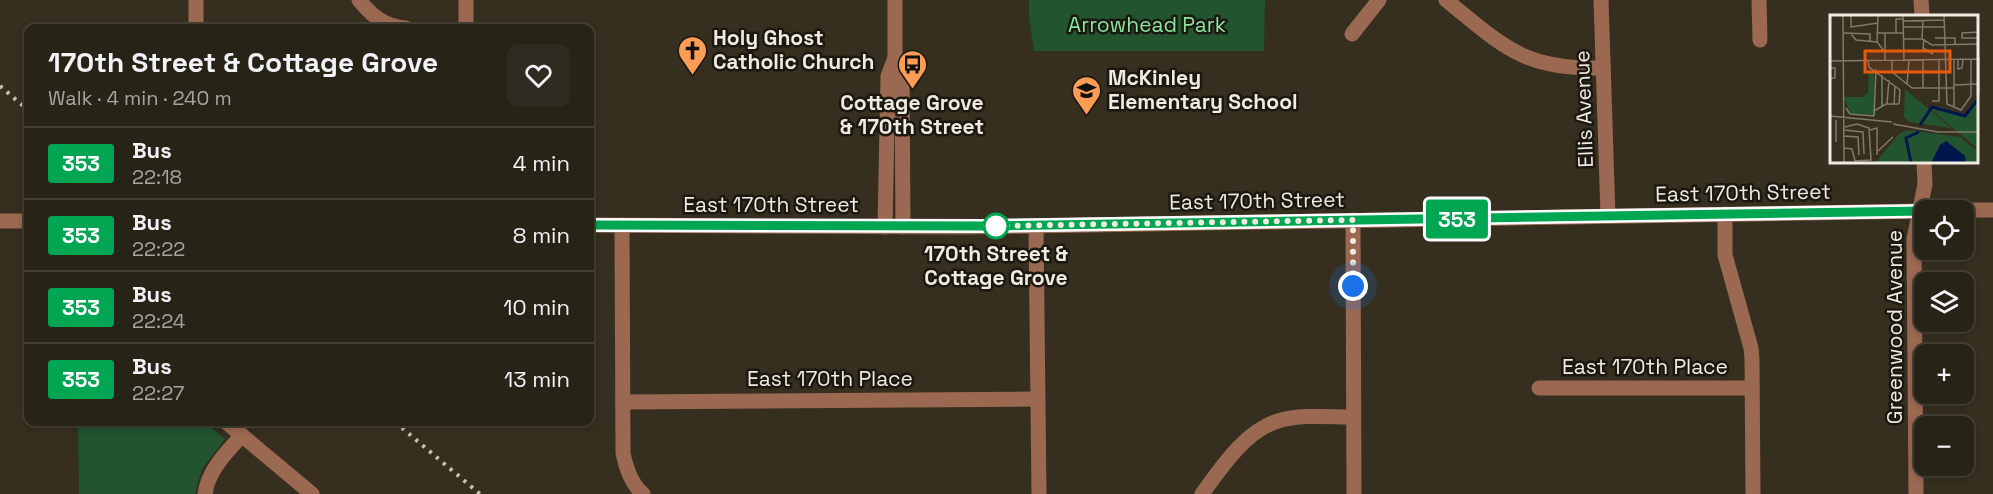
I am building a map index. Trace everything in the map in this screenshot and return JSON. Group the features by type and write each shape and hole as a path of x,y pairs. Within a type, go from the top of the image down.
{"street":[{"path":"196,0 196,24"},
{"path":"359,0 371,15 386,24"},
{"path":"466,0 466,24"},
{"path":"885,227 888,76 895,58 895,0"},
{"path":"1352,34 1379,0"},
{"path":"1446,0 1491,37 1525,58 1558,67 1603,68"},
{"name":"Ellis Avenue","path":"1601,0 1608,216"},
{"path":"1759,0 1760,40"},
{"path":"1921,0 1922,15"},
{"path":"895,58 903,74 903,227"},
{"name":"Greenwood Avenue","path":"1923,200 1924,164"},
{"path":"1974,210 1993,210"},
{"name":"East 170th Street","path":"594,225 1036,226 1914,211"},
{"path":"1725,214 1725,255 1750,348 1754,494"},
{"path":"1353,220 1354,494"},
{"path":"0,221 24,221"},
{"path":"622,225 625,463 632,481 643,494"},
{"path":"1036,226 1039,494"},
{"name":"Greenwood Avenue","path":"1914,260 1916,494"},
{"name":"East 170th Place","path":"1539,388 1752,388"},
{"name":"East 170th Place","path":"623,402 1037,399"},
{"path":"1202,494 1232,456 1261,429 1291,418 1353,417"},
{"path":"231,426 312,494"},
{"path":"205,494 208,479 213,470 242,435"}],"green space":[{"name":"Arrowhead Park","path":"1029,0 1265,0 1264,51 1034,51"},
{"path":"78,426 209,426 225,439 202,469 195,494 79,494"}],"railway":[{"path":"0,86 24,107"},
{"path":"400,426 480,494"}],"bus line":[{"name":"353","path":"594,225 982,226 1914,211"}],"place":[{"name":"Holy Ghost Catholic Church","path":"692,76"},
{"name":"Cottage Grove & 170th Street","path":"912,90"},
{"name":"McKinley Elementary School","path":"1087,116"},
{"name":"170th Street & Cottage Grove","path":"996,226"}],"route":[{"path":"996,226 1353,220 1353,286"}]}
